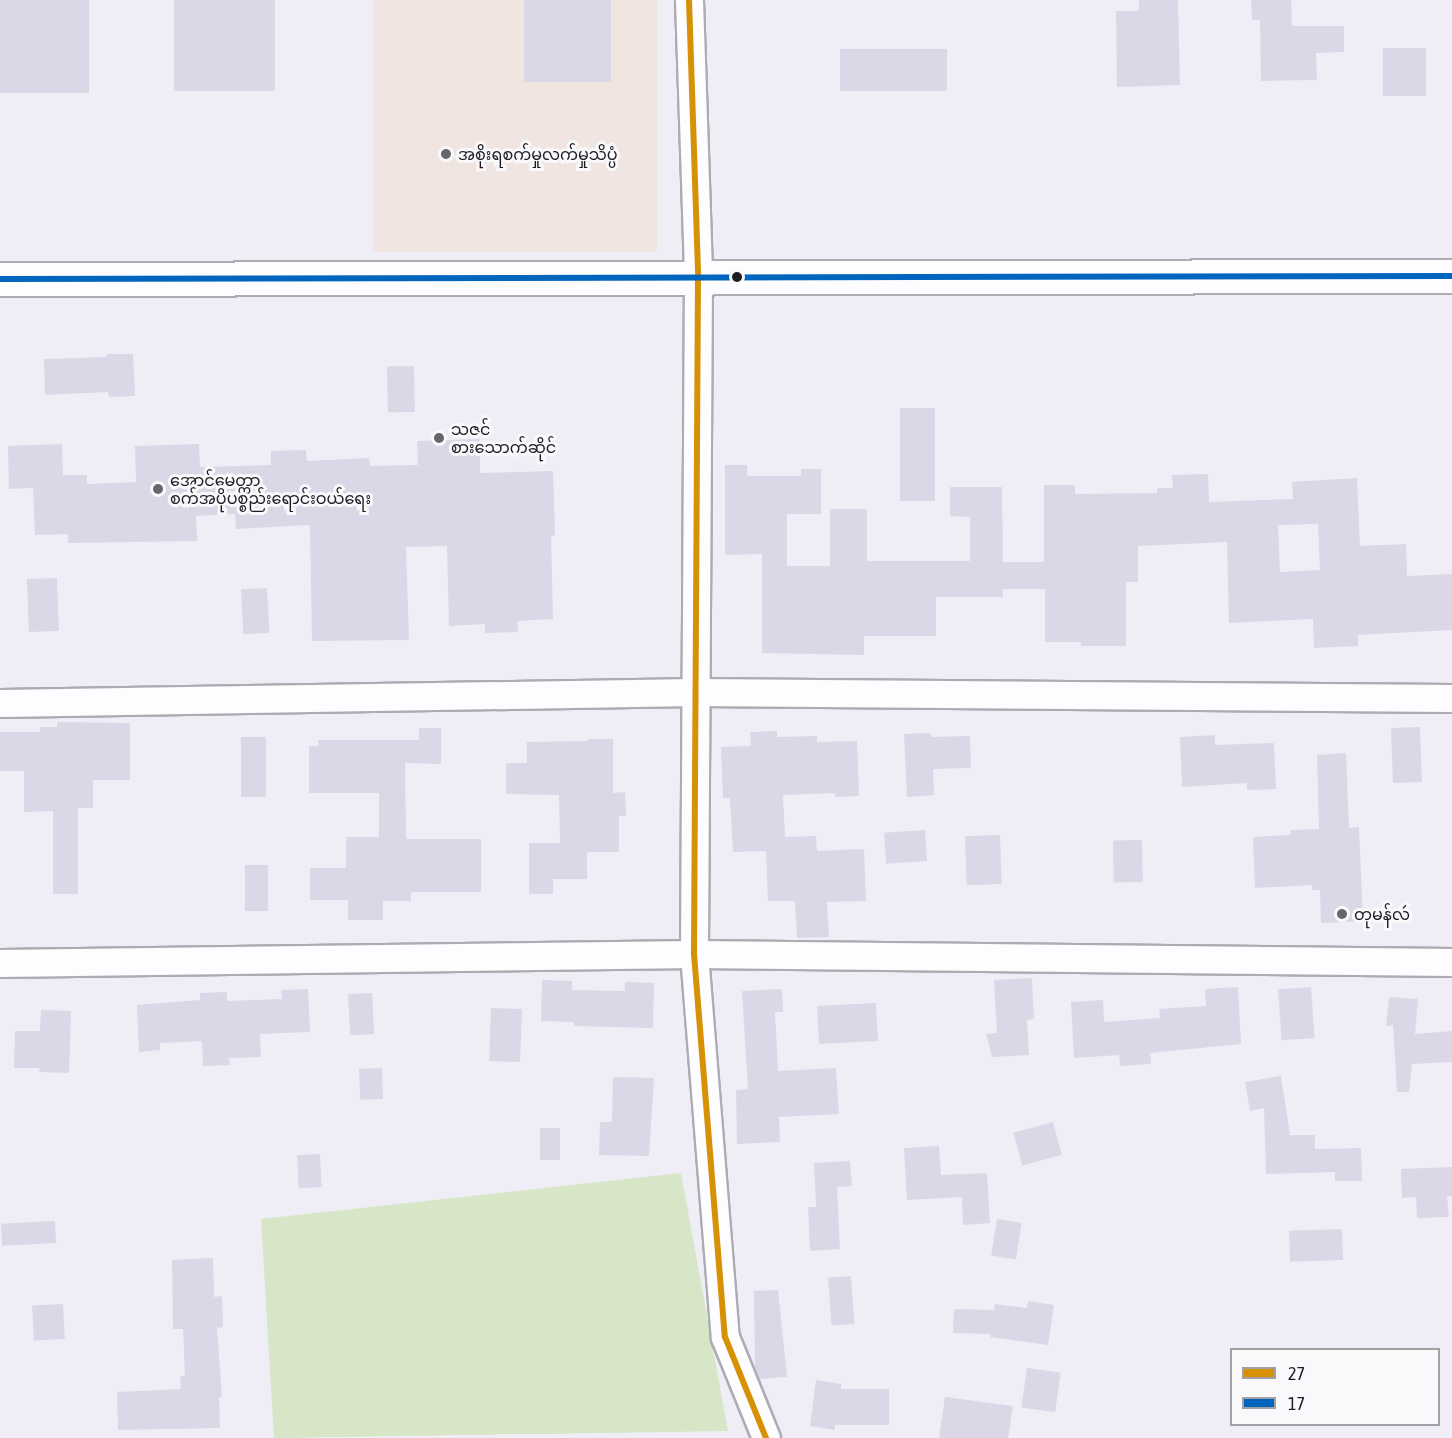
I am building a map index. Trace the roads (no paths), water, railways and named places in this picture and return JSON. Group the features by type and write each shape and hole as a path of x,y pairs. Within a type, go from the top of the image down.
{"main road":[{"path":"0,279 1452,276"}],"street":[{"path":"689,0 698,276 694,954 725,1337 766,1438"},
{"path":"0,703 696,692 1452,698"},
{"path":"0,963 694,954 1452,962"}],"place":[{"name":"အစိုးရစက်မှုလက်မှုသိပ္ပံ","path":"446,154"},
{"name":"သဇင် စားသောက်ဆိုင်","path":"439,438"},
{"name":"အောင်မေတ္တာ စက်အပိုပစ္စည်းရောင်းဝယ်ရေး","path":"158,489"},
{"name":"တုမန်လဴ","path":"1342,914"}]}
